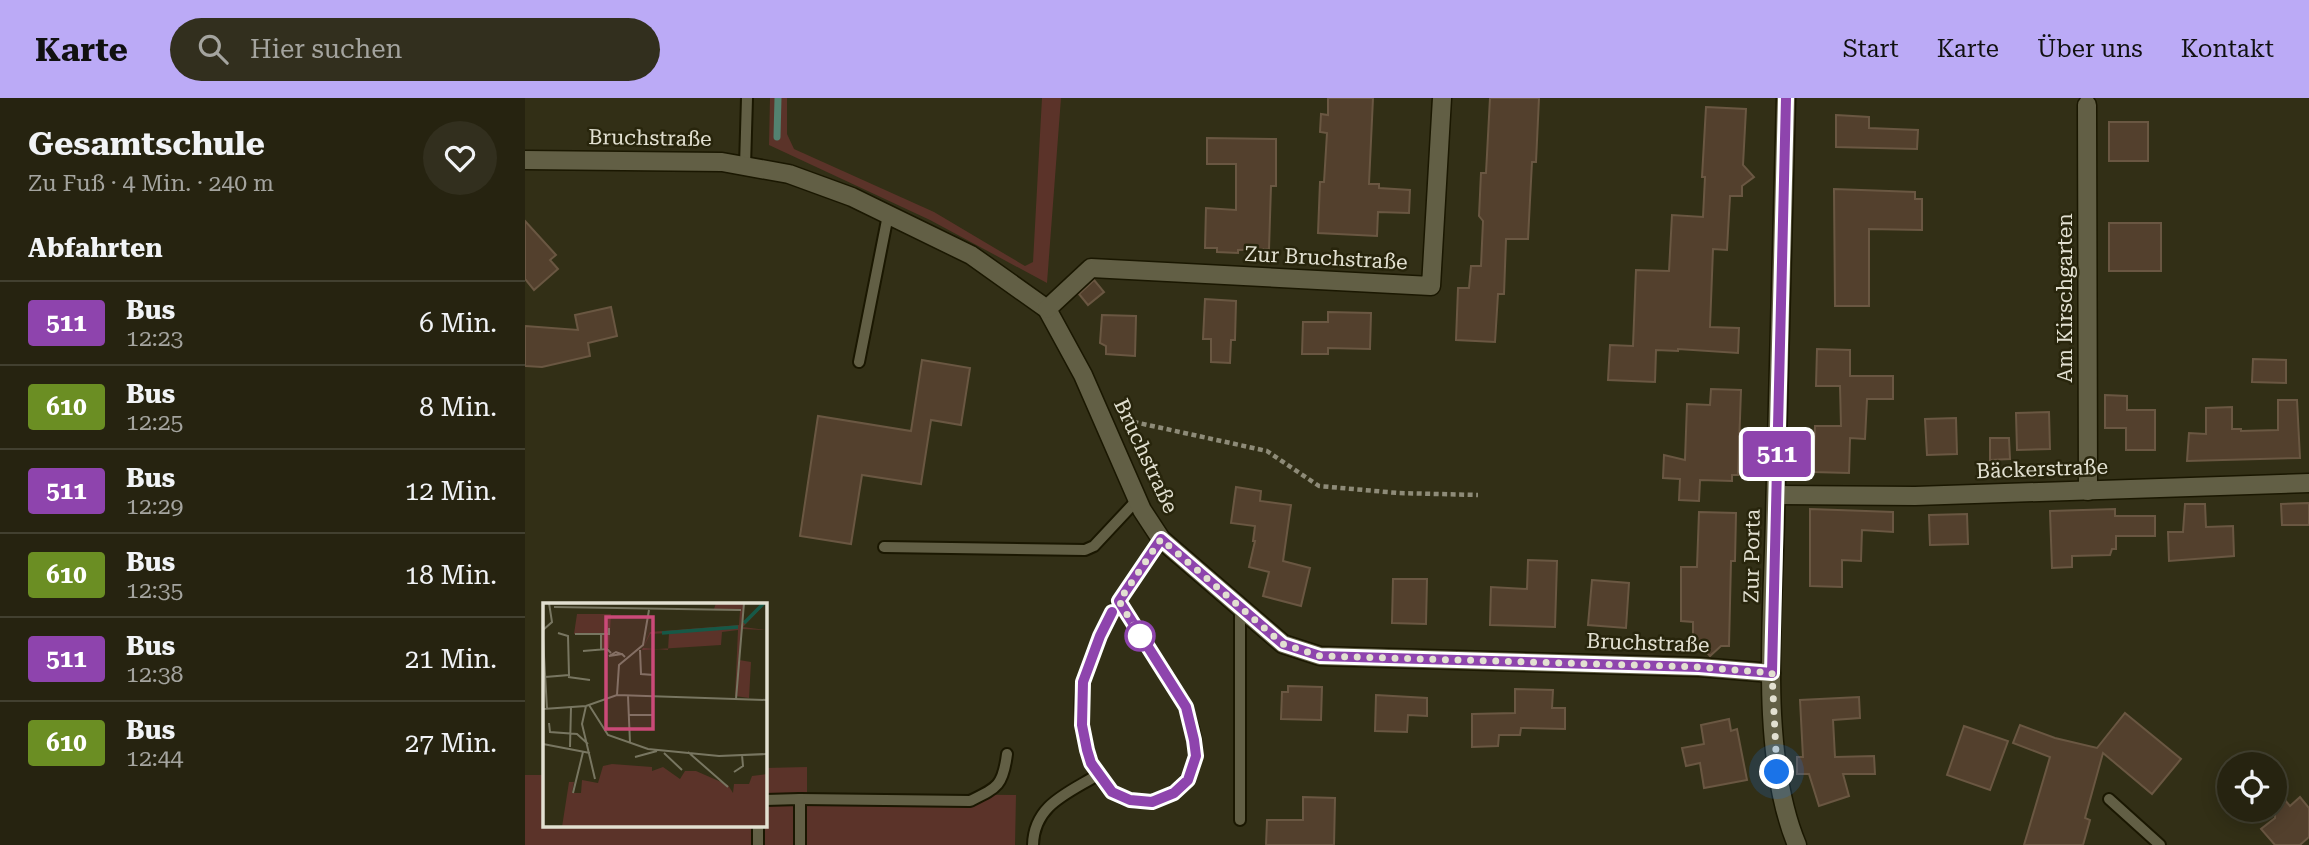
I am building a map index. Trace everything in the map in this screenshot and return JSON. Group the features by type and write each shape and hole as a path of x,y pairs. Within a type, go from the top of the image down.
{"street":[{"name":"Zur Bruchstraße","path":"1047,309 1091,268 1431,286 1442,98"},
{"name":"Zur Porta","path":"1786,98 1772,673 1777,772 1797,845"},
{"name":"Am Kirschgarten","path":"2087,105 2088,491"},
{"name":"Bruchstraße","path":"525,160 722,162 789,174 852,197 971,255 1047,309 1083,375 1138,499 1161,539 1283,644 1320,656 1699,667 1772,673"},
{"name":"Bäckerstraße","path":"1776,495 1915,496 2309,483"}],"lane":[{"path":"745,166 747,98"},
{"path":"859,362 888,215"},
{"path":"884,547 1085,550 1094,546 1138,499"},
{"path":"1119,601 1186,707 1196,756 1188,780 1174,793 1152,802 1130,800 1112,792 1091,763 1082,725 1081,693 1100,636 1119,601 1161,539"},
{"path":"1240,609 1240,820"},
{"path":"767,800 970,801 995,789 1005,771 1007,754"},
{"path":"1033,845 1039,816 1056,801 1099,774"},
{"path":"800,799 800,845"},
{"path":"2109,799 2160,845"}],"path":[{"path":"1100,414 1267,451 1319,486 1398,493 1478,495"}],"shaded area":[{"path":"770,98 787,98 787,134 794,149 934,212 1025,266 1033,262 1042,98 1061,98 1047,283 930,220 769,145"},
{"path":"807,767 807,793 1016,795 1015,845 525,845 525,775 543,775 543,828 767,828 767,768"}],"building":[{"path":"1328,98 1373,98 1369,184 1379,184 1379,188 1410,190 1409,213 1378,212 1377,236 1318,233 1320,182 1324,182 1327,133 1320,132 1321,114 1328,115"},
{"path":"1490,98 1539,98 1528,239 1506,239 1504,294 1498,294 1495,342 1456,340 1458,288 1469,288 1471,266 1481,266 1481,173 1486,173"},
{"path":"1706,107 1746,109 1743,165 1754,177 1742,186 1742,196 1730,196 1727,250 1713,249 1710,327 1739,328 1738,353 1656,350 1655,382 1608,380 1610,345 1633,346 1636,270 1669,271 1672,215 1703,217"},
{"path":"1836,115 1869,117 1869,128 1918,130 1917,149 1836,147"},
{"path":"2109,122 2148,122 2148,161 2109,161"},
{"path":"1207,138 1276,139 1276,186 1271,186 1269,249 1238,250 1238,253 1217,252 1217,248 1205,248 1206,208 1236,210 1236,164 1207,164"},
{"path":"1834,189 1915,192 1915,199 1922,199 1922,230 1869,229 1869,306 1835,306"},
{"path":"525,221 556,255 550,260 558,269 534,290 525,279"},
{"path":"2109,223 2161,223 2161,271 2109,271"},
{"path":"1094,280 1104,292 1088,305 1079,294"},
{"path":"1205,299 1236,301 1235,340 1231,340 1230,363 1211,362 1211,339 1203,339"},
{"path":"611,307 617,336 588,343 590,356 542,367 525,366 525,326 578,330 575,315"},
{"path":"1328,312 1371,313 1370,349 1328,348 1328,354 1302,354 1303,322 1328,322"},
{"path":"1102,315 1136,316 1135,356 1106,354 1106,346 1100,343"},
{"path":"1817,349 1850,350 1850,376 1893,376 1893,399 1867,399 1865,439 1850,438 1849,473 1813,472 1815,426 1841,426 1840,386 1816,386"},
{"path":"2253,359 2286,360 2286,383 2252,382"},
{"path":"922,360 970,368 961,425 931,420 921,484 862,475 851,544 800,536 818,416 911,431"},
{"path":"1711,389 1741,390 1738,475 1732,475 1732,481 1700,480 1699,501 1679,500 1680,479 1663,478 1664,455 1685,460 1687,404 1710,405"},
{"path":"2105,395 2127,396 2127,410 2155,410 2155,450 2126,450 2126,428 2105,428"},
{"path":"2278,400 2297,400 2300,458 2187,461 2189,433 2206,434 2206,408 2232,407 2232,429 2278,430"},
{"path":"2049,412 2050,449 2017,450 2016,413"},
{"path":"1956,418 1957,454 1927,455 1925,419"},
{"path":"1990,438 2009,438 2010,459 1990,460"},
{"path":"1236,487 1261,491 1260,501 1291,505 1283,561 1310,568 1301,606 1263,596 1269,572 1249,567 1255,541 1255,526 1231,523"},
{"path":"2309,503 2309,525 2282,525 2281,504"},
{"path":"2185,504 2205,504 2206,527 2233,526 2234,556 2169,561 2168,532 2183,532"},
{"path":"1810,509 1893,512 1893,532 1862,530 1861,561 1842,560 1842,587 1810,586"},
{"path":"2115,509 2115,516 2155,516 2155,536 2116,536 2116,549 2112,549 2110,555 2072,556 2072,567 2052,568 2050,511"},
{"path":"1699,512 1736,513 1735,561 1731,561 1729,646 1721,646 1710,656 1701,646 1693,646 1693,622 1681,621 1681,567 1697,567"},
{"path":"1967,514 1968,544 1930,545 1929,515"},
{"path":"1528,560 1557,561 1555,627 1490,625 1491,587 1527,589"},
{"path":"1393,579 1427,579 1426,624 1392,623"},
{"path":"1592,580 1629,583 1626,628 1588,625"},
{"path":"1288,686 1322,687 1321,720 1281,719 1282,692 1288,692"},
{"path":"1515,689 1553,690 1552,708 1565,708 1565,729 1521,728 1520,735 1499,735 1498,746 1472,747 1472,714 1515,713"},
{"path":"1376,695 1427,698 1427,716 1408,715 1407,732 1375,731"},
{"path":"1859,697 1860,718 1833,720 1835,757 1874,756 1875,774 1843,774 1849,796 1819,806 1809,774 1797,774 1797,757 1803,757 1800,700"},
{"path":"2125,713 2181,759 2152,794 2103,753 2085,818 2090,820 2083,845 2024,845 2050,757 2013,743 2020,725 2055,738 2097,748"},
{"path":"1729,719 1731,731 1737,729 1747,780 1704,788 1700,763 1686,766 1682,748 1704,744 1701,725"},
{"path":"1964,726 2008,741 1990,790 1947,775"},
{"path":"1303,797 1335,798 1334,845 1266,845 1267,820 1303,820"},
{"path":"2300,797 2309,808 2309,837 2300,845 2275,845 2261,829 2270,822 2287,822 2287,802 2290,806"}],"waterway":[{"path":"777,137 778,98"}],"bus line":[{"name":"511","path":"1112,612 1083,682 1082,725 1091,763 1112,792 1130,800 1152,802 1174,793 1188,780 1196,756 1186,707 1119,601 1161,539 1283,644 1320,656 1699,667 1772,673 1786,98"}],"route":[{"path":"1140,636 1119,601 1161,539 1283,644 1320,656 1699,667 1772,673 1777,772"}]}
